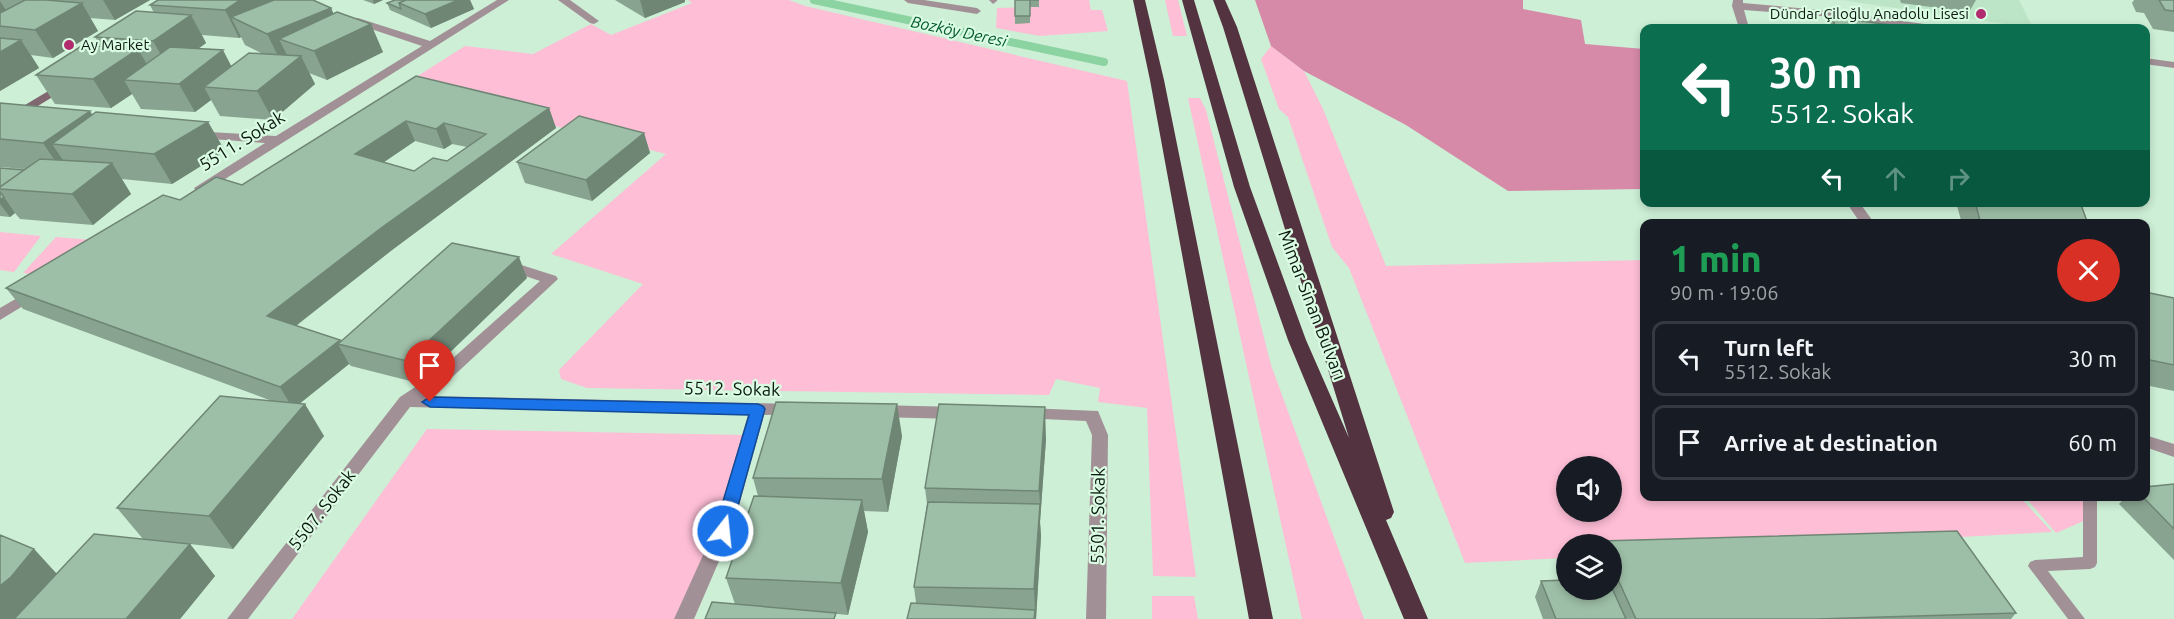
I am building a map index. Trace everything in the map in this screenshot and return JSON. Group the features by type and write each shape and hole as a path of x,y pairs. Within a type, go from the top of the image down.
{"highway":[{"path":"1139,0 1261,619"},
{"name":"Mimar Sinan Bulvarı","path":"1188,0 1242,187 1297,340 1414,611"},
{"path":"1221,0 1414,611"}],"street":[{"name":"5511. Sokak","path":"189,196 504,0"},
{"path":"563,0 594,21"},
{"path":"1743,24 1738,3 1902,24"},
{"path":"338,15 431,45"},
{"path":"2150,62 2174,65"},
{"path":"3,120 71,81"},
{"path":"3,120 33,121"},
{"path":"183,133 278,140"},
{"name":"5507. Sokak","path":"237,619 406,401 441,378 551,279 492,261"},
{"path":"0,315 51,282"},
{"name":"5512. Sokak","path":"406,401 805,410"},
{"path":"684,619 723,531 758,409"},
{"path":"865,411 973,413"},
{"name":"5501. Sokak","path":"1008,414 1092,415 1100,435 1095,619"},
{"path":"2150,443 2174,451"}],"lane":[{"path":"908,0 977,11"},
{"path":"2077,619 2035,566 2090,563 2090,501"}],"shaded area":[{"path":"688,0 789,0 805,6 1127,81 1196,577 1153,576 1147,408 1098,402 1100,388 1056,379 1049,395 587,388 561,379 559,370 643,284 551,254 666,154 439,97 193,218 465,46 533,54 591,24 611,35 692,3"},
{"path":"1039,0 1089,0 1091,10 1102,10 1108,31 1040,36 996,28 997,8 1039,7"},
{"path":"1165,0 1178,0 1187,36 1173,36"},
{"path":"1255,0 1523,0 1523,9 1581,20 1585,44 1640,49 1640,189 1508,191 1406,125 1304,71 1271,46"},
{"name":"Dündar Çiloğlu Anadolu Lisesi","path":"1841,0 2019,0 2031,24 2006,24"},
{"path":"1271,46 1304,71 1323,109 1386,266 1640,260 1640,501 2024,501 2052,532 1622,555 1622,534 1556,534 1556,558 1465,563 1349,268 1332,247 1288,117 1279,109 1261,59"},
{"path":"1188,98 1200,98 1206,110 1271,365 1364,619 1302,619"},
{"path":"0,232 41,236 14,272 0,270"},
{"path":"56,237 92,240 38,275 23,273"},
{"path":"427,429 745,435 710,558 681,619 292,619"},
{"path":"2028,501 2084,501 2086,520 2056,533"},
{"path":"1152,596 1194,596 1198,619 1152,619"}],"building":[{"path":"25,0 82,3 35,30 0,26 0,13"},
{"path":"158,0 240,0 225,10 150,5"},
{"path":"274,0 313,0 331,8 267,34 231,17"},
{"path":"406,0 399,3 401,9 387,3"},
{"path":"406,0 458,0 425,14 399,3"},
{"path":"1015,0 1030,0 1030,16 1015,16"},
{"path":"2159,0 2174,0 2174,11 2165,10"},
{"path":"136,11 191,15 153,41 95,37"},
{"path":"337,12 371,24 314,51 279,39"},
{"path":"1833,17 1883,24 1834,24"},
{"path":"0,38 21,40 0,52"},
{"path":"83,45 138,49 93,79 36,75"},
{"path":"170,47 223,50 179,84 124,80"},
{"path":"249,53 301,56 257,91 204,87"},
{"path":"416,76 549,108 381,228 267,316 340,340 280,387 6,288 163,195 180,200 216,177 242,185","holes":["406,121 436,129 444,123 486,134 447,161 433,158 414,171 355,154"]},
{"path":"0,103 90,111 43,143 0,139"},
{"path":"96,112 208,122 154,154 52,144"},
{"path":"579,116 644,133 586,180 517,162"},
{"path":"40,159 112,163 72,194 0,189"},
{"path":"0,168 24,170 0,187"},
{"path":"1976,207 2082,207 2086,219 1980,219"},
{"path":"452,243 519,257 407,361 338,344"},
{"path":"2150,293 2174,298 2174,365 2150,360"},
{"path":"220,396 305,404 209,516 117,508"},
{"path":"776,402 897,404 882,479 753,478"},
{"path":"939,404 1045,407 1039,491 925,488"},
{"path":"2174,484 2174,529 2147,501 2150,501 2150,486"},
{"path":"754,496 862,500 841,583 726,578"},
{"path":"928,502 1040,504 1034,589 914,587"},
{"path":"1957,531 2016,613 1816,619 1636,619 1622,588 1622,540"},
{"path":"94,534 190,544 126,619 14,619"},
{"path":"0,535 34,549 11,577 0,586"},
{"path":"1556,580 1556,600 1617,600 1626,619 1556,619 1541,581"},
{"path":"712,602 836,613 834,619 705,619"},
{"path":"911,603 1035,610 1034,619 907,619"}],"waterway":[{"name":"Bozköy Deresi","path":"814,0 1104,62"}],"place":[{"name":"Dündar Çiloğlu Anadolu Lisesi","path":"1981,14"},
{"name":"Ay Market","path":"69,45"}],"route":[{"path":"430,402 758,409 723,531"}]}
